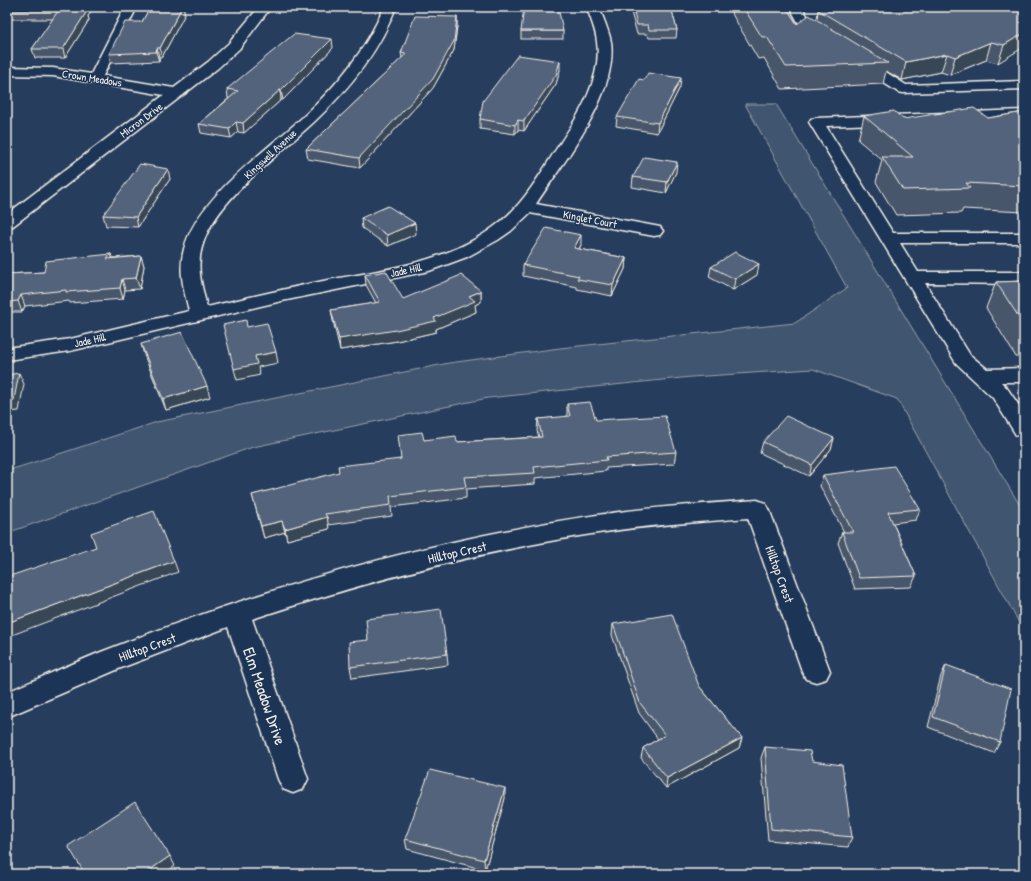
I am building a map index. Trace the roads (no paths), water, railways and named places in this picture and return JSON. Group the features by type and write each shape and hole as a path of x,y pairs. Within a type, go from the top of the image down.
{"street":[{"path":"95,79 131,7"},
{"name":"Micron Drive","path":"7,222 177,93 234,46 265,7"},
{"name":"Kingswell Avenue","path":"200,315 191,280 190,264 198,233 206,218 230,191 317,110 352,74 376,40 390,7"},
{"name":"Jade Hill","path":"7,354 70,345 282,295 423,268 461,254 492,236 526,207 578,128 595,97 603,69 604,42 593,7"},
{"path":"796,7 809,30 836,47"},
{"path":"849,55 903,89 1024,85"},
{"name":"Crown Meadows","path":"7,71 52,72 177,93"},
{"path":"1024,114 816,122 963,359 1000,393 1024,430"},
{"name":"Kinglet Court","path":"526,207 654,231"},
{"path":"888,238 1024,238"},
{"path":"912,277 1024,278"},
{"path":"981,376 1024,374"},
{"name":"Hilltop Crest","path":"7,704 126,654 237,614 338,582 432,557 521,537 620,521 757,509 816,671"},
{"name":"Elm Meadow Drive","path":"237,614 293,778"}]}
